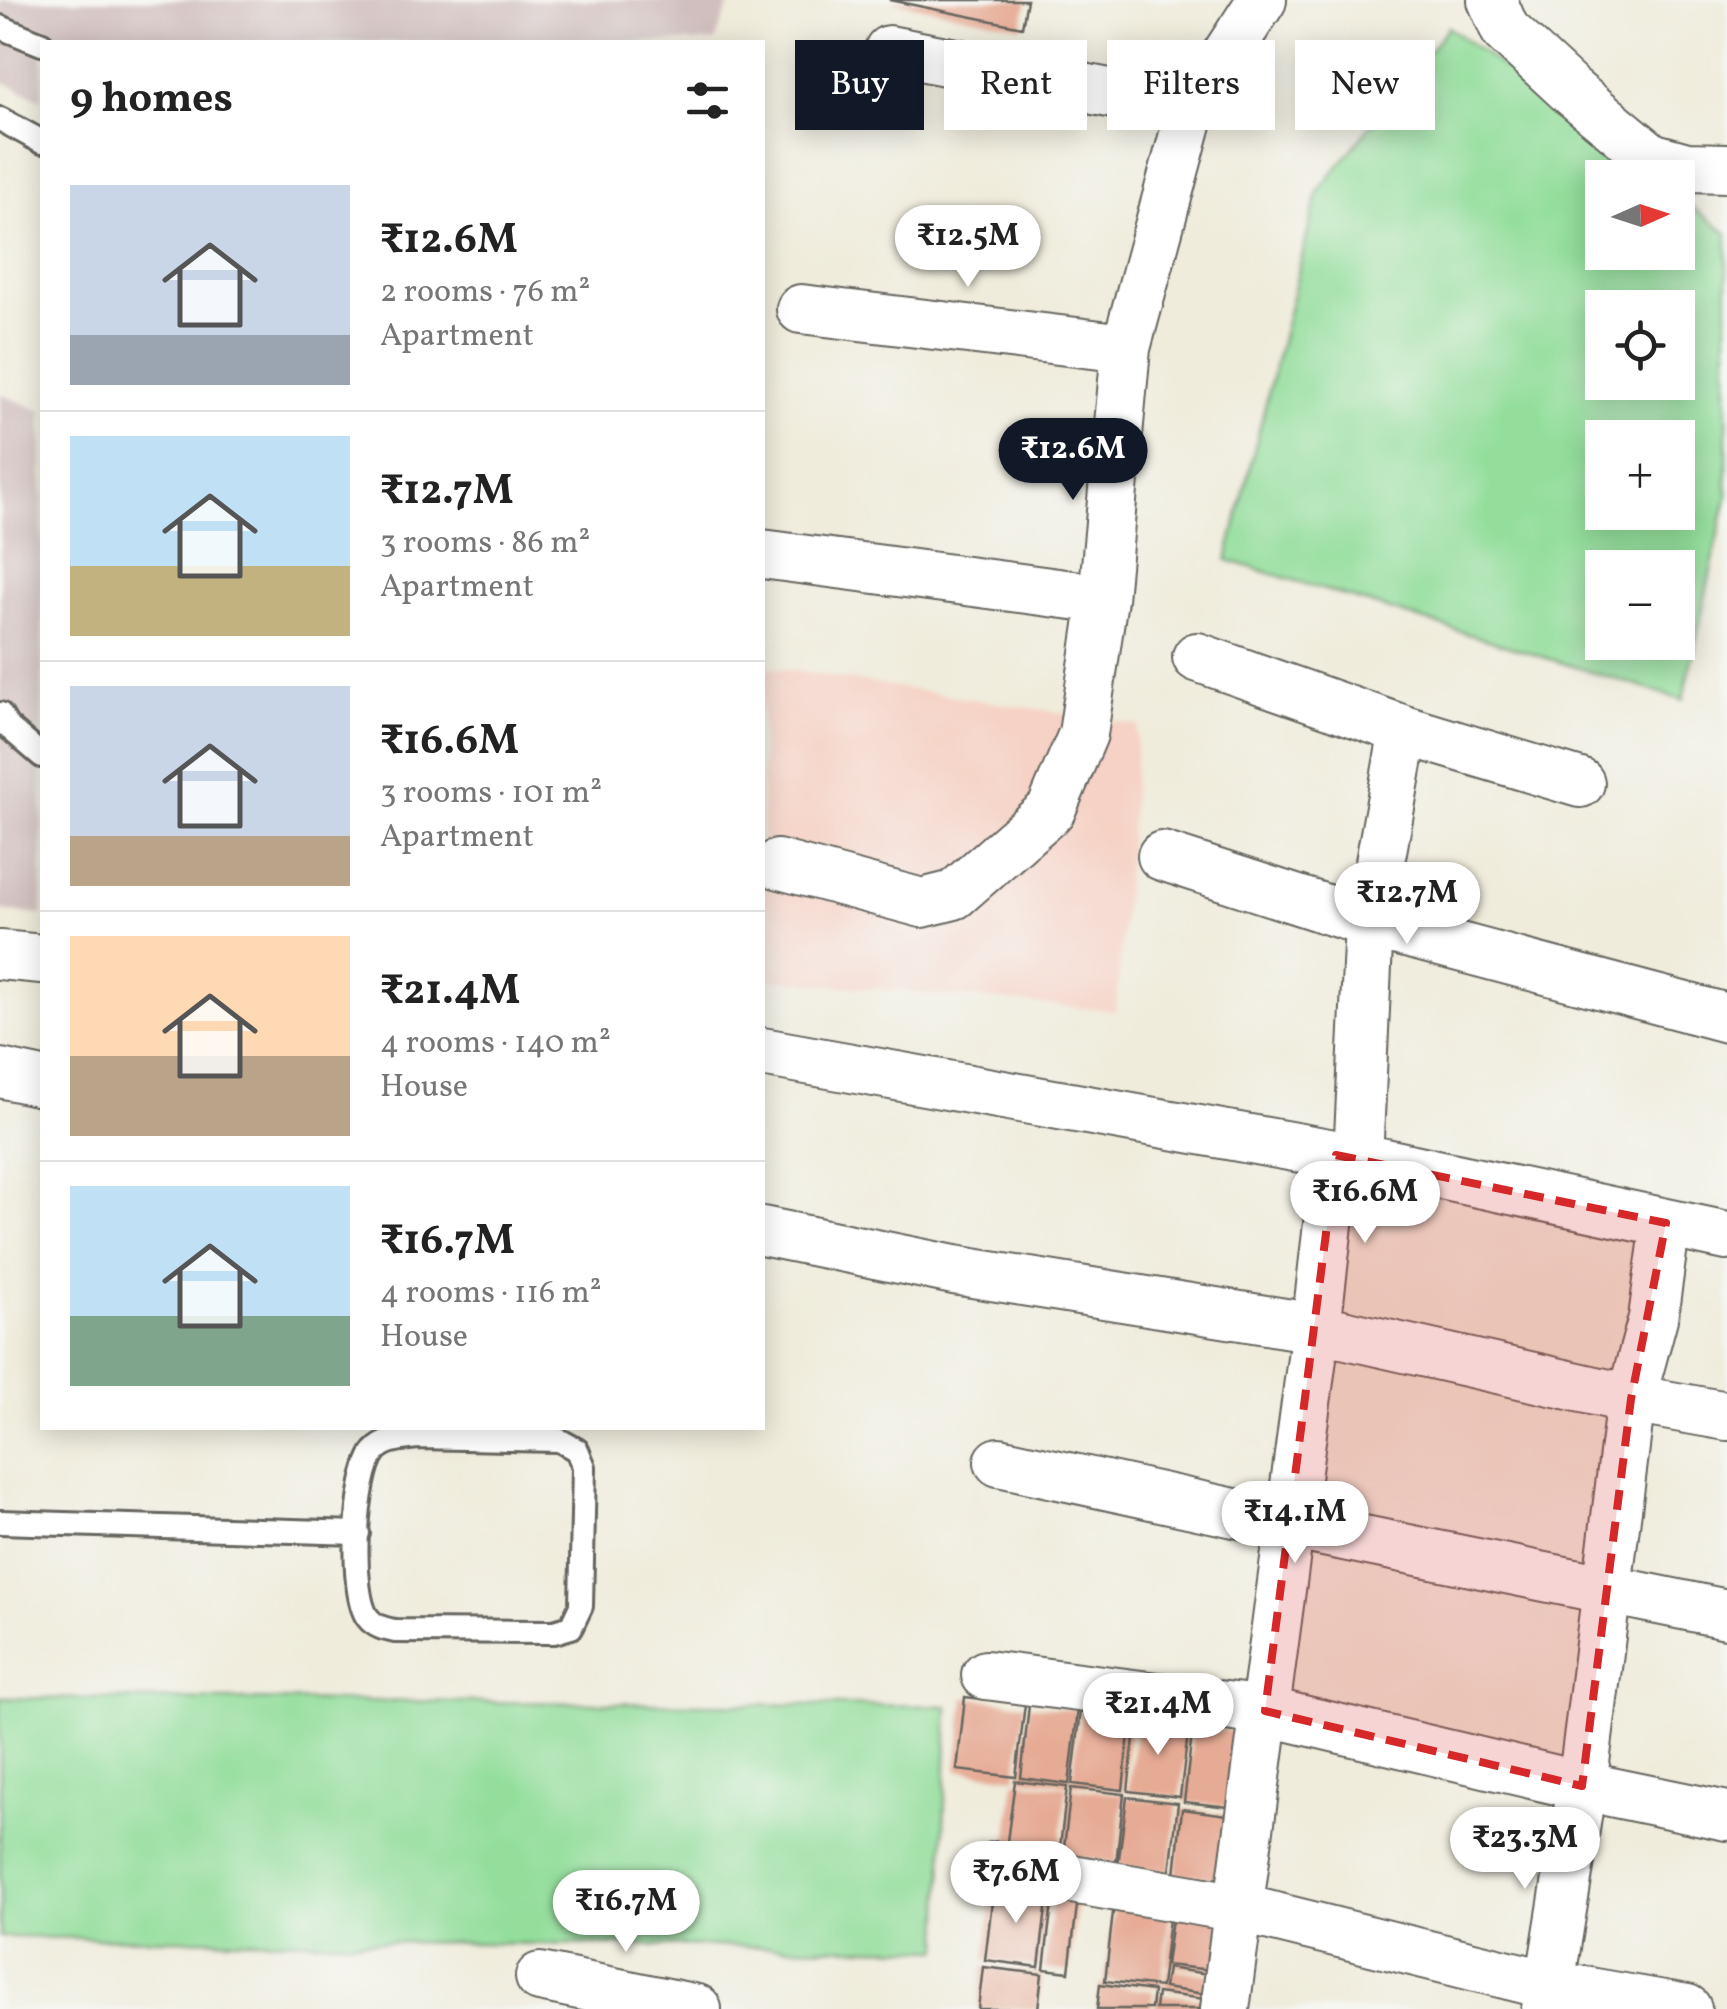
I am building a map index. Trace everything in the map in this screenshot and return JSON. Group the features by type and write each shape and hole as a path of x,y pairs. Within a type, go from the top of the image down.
{"street":[{"path":"1236,40 1262,0"},
{"path":"1492,0 1505,30 1651,157 1687,167 1727,168"},
{"path":"924,57 1107,93"},
{"path":"777,864 922,903 954,895 1051,810 1083,734 1103,599 1126,348 1185,130"},
{"path":"801,309 1126,348"},
{"path":"765,554 1103,599"},
{"path":"1197,658 1404,730 1580,783"},
{"path":"1226,2009 1316,1328 1347,1157 1369,922 1404,730"},
{"path":"1162,856 1369,922 1727,1018"},
{"path":"0,956 40,960"},
{"path":"765,1053 1347,1157 1727,1236"},
{"path":"0,1073 40,1082"},
{"path":"1547,1997 1582,1786 1632,1399 1653,1318 1666,1223"},
{"path":"765,1232 954,1270 1316,1328 1632,1399 1727,1416"},
{"path":"999,1462 1727,1614"},
{"path":"986,1675 1265,1711 1727,1816"},
{"path":"997,1866 1239,1908 1547,1997 1687,2009"},
{"path":"540,1977 697,2009"}],"lane":[{"path":"0,27 40,43"},
{"path":"0,119 40,141"},
{"path":"0,714 7,726 40,754"},
{"path":"396,1440 559,1440 576,1450 584,1467 581,1606 571,1627 564,1632 384,1629 366,1616 360,1601 358,1533 370,1460 376,1450 396,1440"},
{"path":"0,1522 358,1533"}],"highlighted area":[{"path":"1336,1155 1666,1223 1631,1399 1582,1786 1265,1711"}],"shaded area":[{"path":"0,0 731,0 716,40 40,40 40,99 0,80"},
{"path":"0,394 40,410 40,915 0,911"},
{"path":"765,666 1138,725 1116,1011 765,979"}],"green space":[{"path":"1448,27 1629,160 1585,160 1585,270 1695,270 1695,209 1727,233 1727,497 1695,645 1695,550 1585,550 1585,660 1692,660 1683,700 1227,560 1318,192 1367,130 1435,130 1435,44"},
{"path":"0,1698 948,1706 940,1949 0,1937"}],"building":[{"path":"889,0 1027,0 1022,27"},
{"path":"965,1697 1025,1704 1016,1777 957,1770"},
{"path":"1029,1705 1078,1710 1069,1784 1021,1778"},
{"path":"1081,1710 1131,1716 1123,1790 1072,1784"},
{"path":"1136,1720 1189,1726 1180,1797 1128,1791"},
{"path":"1193,1726 1246,1733 1238,1808 1184,1802"},
{"path":"1015,1781 1067,1787 1059,1856 1006,1849"},
{"path":"1071,1788 1124,1794 1116,1863 1063,1856"},
{"path":"1127,1797 1178,1803 1170,1872 1118,1866"},
{"path":"1182,1809 1235,1816 1228,1880 1175,1874"},
{"path":"994,1885 1048,1892 1039,1967 985,1960"},
{"path":"1053,1894 1078,1897 1069,1972 1044,1969"},
{"path":"1114,1904 1170,1911 1161,1987 1105,1981"},
{"path":"1173,1912 1226,1918 1220,1971 1166,1965"},
{"path":"983,1967 1042,1974 1038,2009 978,2009"},
{"path":"1167,1968 1215,1975 1212,1995 1164,1988"},
{"path":"1100,1984 1153,1991 1151,2009 1097,2009"},
{"path":"1157,1993 1213,2000 1211,2009 1155,2009"}]}
